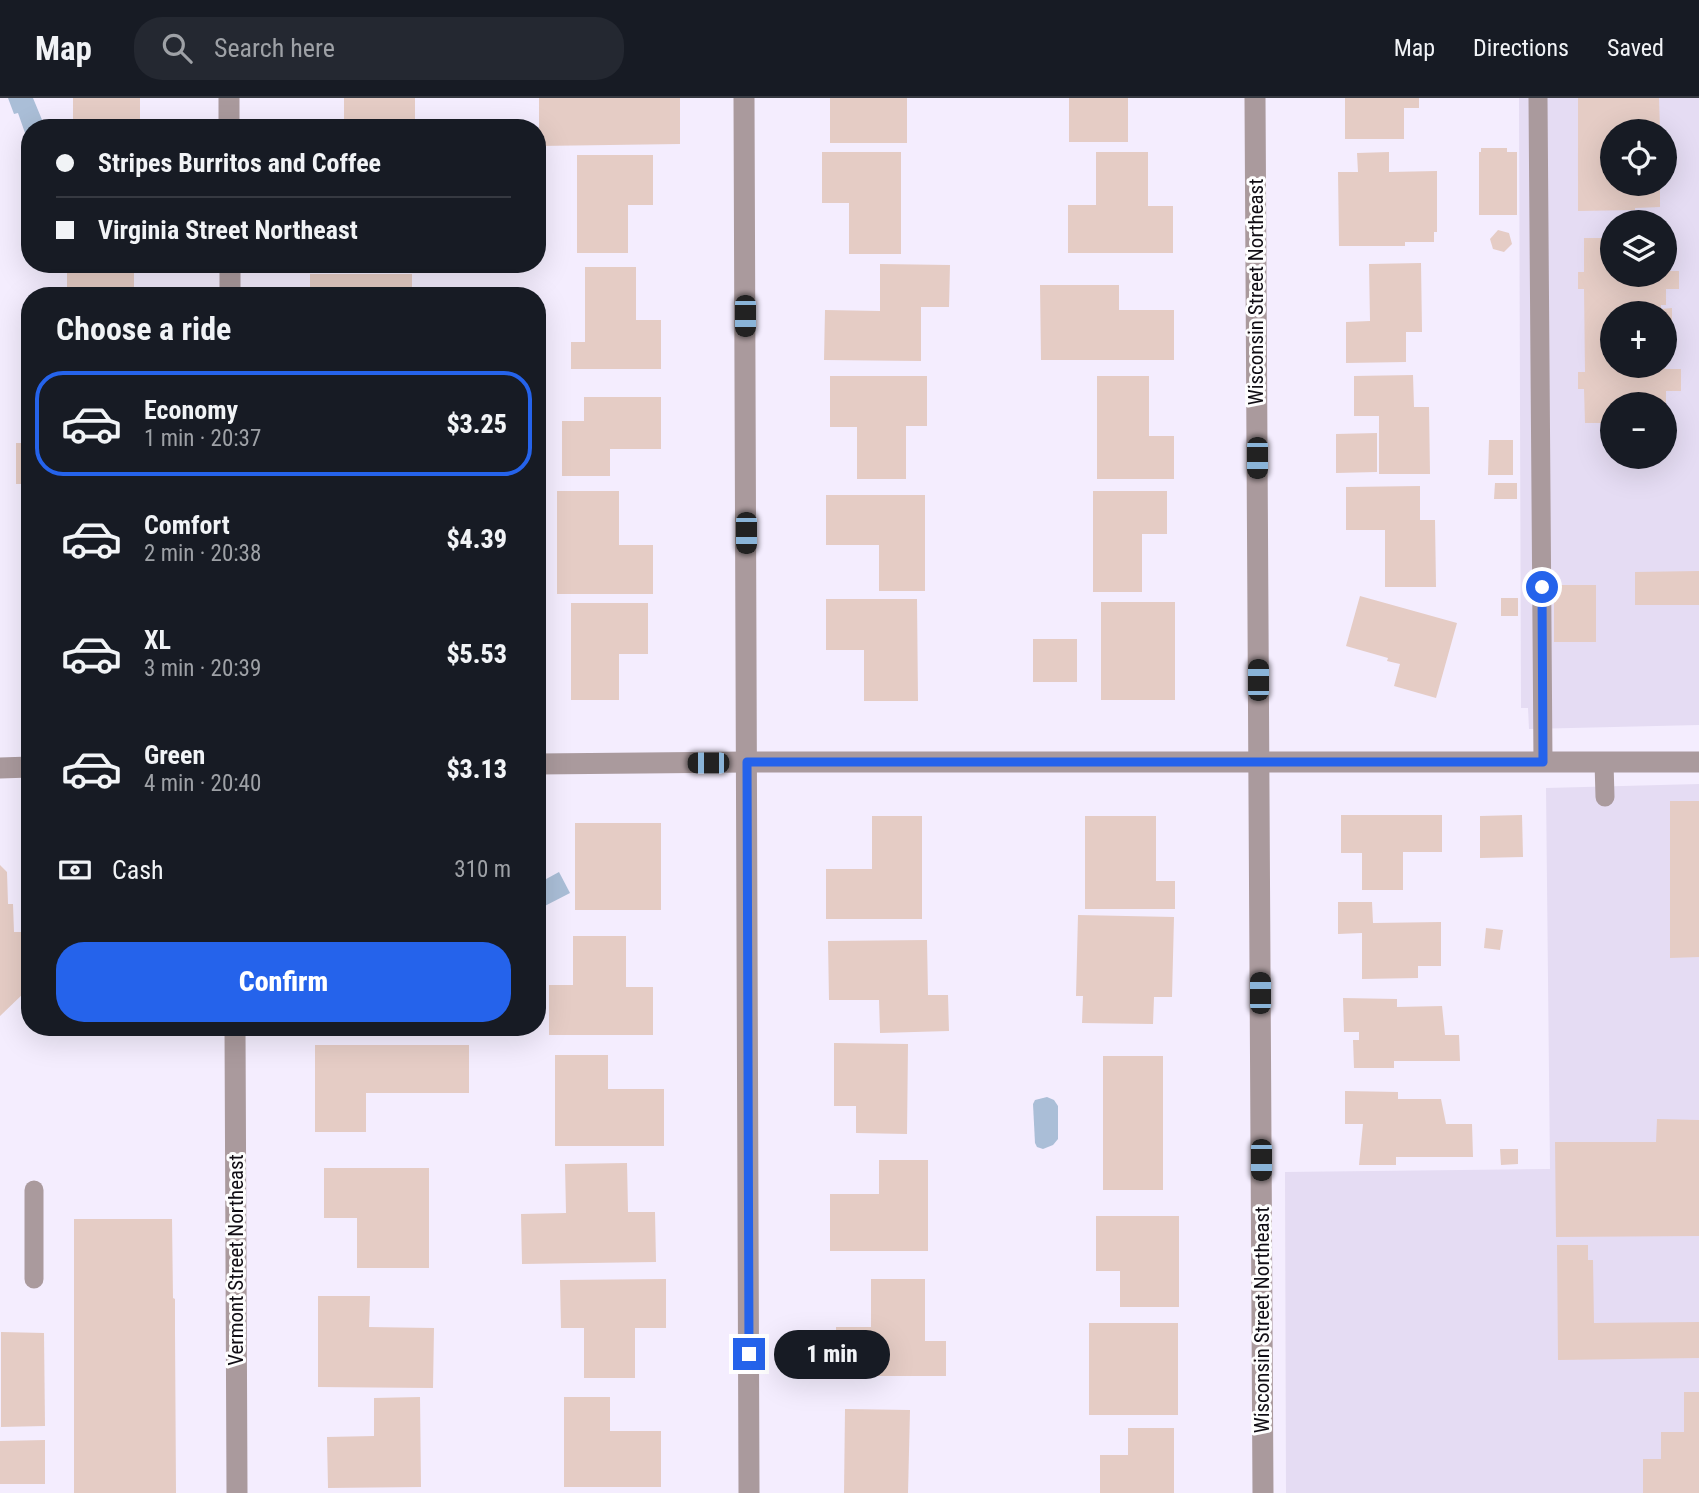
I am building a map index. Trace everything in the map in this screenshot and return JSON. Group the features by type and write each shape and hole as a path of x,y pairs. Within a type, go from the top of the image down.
{"street":[{"path":"229,98 229,119"},
{"path":"744,98 749,1493"},
{"name":"Wisconsin Street Northeast","path":"1255,98 1263,1493"},
{"path":"546,764 1699,762"},
{"path":"0,768 21,767"},
{"name":"Vermont Street Northeast","path":"235,1036 237,1493"}],"lane":[{"path":"1538,98 1543,762"},
{"path":"1604,762 1605,797"},
{"path":"34,1190 34,1279"}],"shaded area":[{"path":"1519,98 1699,98 1699,725 1529,729 1528,708 1521,708"},
{"path":"1699,784 1699,1493 1286,1493 1285,1172 1550,1169 1546,788"}],"water":[{"path":"8,98 33,98 42,119 21,119 21,122 18,113 14,114"},
{"path":"559,872 570,893 546,905 546,879"},
{"path":"1047,1097 1054,1100 1058,1106 1058,1139 1053,1145 1043,1149 1035,1143 1033,1104 1035,1100"}],"building":[{"path":"73,98 140,98 140,119 73,119"},
{"path":"344,98 415,98 415,119 344,119"},
{"path":"539,98 680,98 680,144 546,146 546,119 539,119"},
{"path":"830,98 907,98 907,143 830,143"},
{"path":"1069,98 1128,98 1128,142 1069,142"},
{"path":"1345,98 1419,98 1419,108 1404,108 1404,139 1345,139"},
{"path":"1578,98 1659,98 1660,119 1600,119 1600,196 1660,196 1660,207 1578,211"},
{"path":"1481,148 1507,148 1507,152 1517,152 1517,215 1479,215"},
{"path":"822,152 901,152 901,254 849,254 849,203 822,203"},
{"path":"1096,152 1148,152 1148,206 1173,206 1173,253 1068,253 1068,205 1096,205"},
{"path":"1389,152 1389,172 1437,171 1437,232 1434,232 1434,242 1405,242 1405,246 1339,246 1338,172 1358,172 1357,153"},
{"path":"577,155 653,155 653,205 628,205 628,253 577,253"},
{"path":"1498,230 1509,233 1512,244 1504,252 1493,249 1490,239"},
{"path":"1584,238 1600,238 1600,287 1677,287 1679,271 1679,289 1666,289 1666,301 1600,301 1600,378 1677,378 1677,369 1681,369 1681,391 1600,392 1600,423 1585,423 1584,389 1578,389 1578,372 1585,372 1584,289 1578,289 1578,272 1584,272"},
{"path":"1421,263 1422,332 1406,332 1406,362 1346,363 1346,322 1370,321 1369,264"},
{"path":"880,264 950,265 949,307 921,307 921,361 824,360 825,310 880,311"},
{"path":"585,267 636,267 636,320 661,320 661,369 571,369 571,342 585,342"},
{"path":"67,273 134,273 134,287 67,287"},
{"path":"310,274 412,274 412,287 310,287"},
{"path":"1040,285 1119,285 1119,310 1174,310 1174,360 1041,360"},
{"path":"1413,375 1414,407 1429,407 1430,474 1379,474 1379,416 1354,416 1354,376"},
{"path":"830,376 927,376 927,426 906,426 906,479 857,479 857,427 830,427"},
{"path":"1097,376 1149,376 1149,436 1174,436 1174,479 1097,479"},
{"path":"584,397 661,397 661,449 610,449 610,476 562,476 562,421 584,421"},
{"path":"1377,433 1377,472 1336,473 1336,434"},
{"path":"1489,440 1513,440 1513,475 1488,475"},
{"path":"16,443 21,443 21,484 16,484"},
{"path":"1495,483 1517,483 1517,499 1494,499"},
{"path":"1420,486 1420,520 1435,520 1436,587 1385,587 1385,530 1346,530 1346,487"},
{"path":"557,491 619,491 619,545 653,545 653,594 557,594"},
{"path":"1093,491 1167,491 1167,534 1142,534 1142,592 1093,592"},
{"path":"826,495 925,495 925,591 879,591 879,545 826,545"},
{"path":"1699,571 1699,605 1635,605 1635,572"},
{"path":"1554,585 1596,585 1596,642 1554,642"},
{"path":"1360,596 1457,623 1436,698 1394,686 1400,664 1346,646"},
{"path":"1501,598 1518,598 1518,616 1501,616"},
{"path":"826,599 917,599 918,701 864,701 864,650 826,650"},
{"path":"1101,602 1175,602 1175,700 1101,700"},
{"path":"571,603 648,603 648,654 619,654 619,700 571,700"},
{"path":"1033,639 1077,639 1077,682 1033,682"},
{"path":"1670,801 1699,801 1699,957 1670,958"},
{"path":"1341,815 1442,815 1442,852 1403,852 1403,890 1362,890 1362,853 1341,853"},
{"path":"1522,815 1523,857 1480,858 1480,816"},
{"path":"872,816 922,816 922,919 826,919 826,869 872,869"},
{"path":"1085,816 1156,816 1156,881 1175,881 1175,909 1085,909"},
{"path":"575,823 661,823 661,910 575,910"},
{"path":"0,865 7,872 8,904 13,904 14,932 21,932 21,996 0,1016"},
{"path":"1338,902 1372,902 1373,923 1441,922 1441,966 1418,966 1418,978 1362,979 1362,933 1338,934"},
{"path":"1078,915 1174,917 1172,997 1154,997 1153,1024 1082,1023 1083,996 1076,996"},
{"path":"1486,928 1503,930 1500,950 1484,948"},
{"path":"573,936 626,936 626,987 653,987 653,1035 549,1035 549,985 573,985"},
{"path":"927,940 928,995 948,995 949,1031 880,1033 879,1000 829,1000 828,941"},
{"path":"1343,998 1397,999 1397,1007 1442,1006 1445,1035 1459,1035 1460,1061 1394,1061 1394,1068 1354,1068 1353,1040 1359,1040 1359,1032 1344,1032"},
{"path":"834,1043 908,1044 907,1134 856,1133 856,1106 834,1106"},
{"path":"315,1045 469,1045 469,1093 366,1093 366,1132 315,1132"},
{"path":"555,1055 608,1055 608,1089 664,1089 664,1146 555,1146"},
{"path":"1103,1056 1163,1056 1163,1190 1103,1190"},
{"path":"1345,1091 1398,1092 1398,1099 1441,1099 1446,1124 1472,1124 1473,1157 1396,1157 1396,1165 1359,1165 1363,1124 1345,1124"},
{"path":"1657,1119 1699,1120 1699,1236 1556,1237 1555,1142 1656,1142"},
{"path":"1500,1149 1518,1149 1518,1164 1501,1165"},
{"path":"879,1160 928,1160 928,1251 830,1251 830,1194 879,1194"},
{"path":"627,1163 628,1212 655,1212 656,1262 522,1264 521,1214 566,1213 565,1164"},
{"path":"324,1168 429,1168 429,1268 357,1268 357,1218 324,1218"},
{"path":"1096,1216 1179,1216 1179,1307 1120,1307 1120,1271 1096,1271"},
{"path":"74,1219 172,1219 176,1493 74,1493"},
{"path":"1557,1245 1588,1245 1588,1260 1593,1260 1594,1323 1699,1322 1699,1358 1558,1360"},
{"path":"666,1279 666,1328 635,1328 635,1378 584,1378 584,1328 561,1328 560,1280"},
{"path":"871,1279 925,1279 925,1341 946,1341 946,1376 836,1376 836,1327 871,1327"},
{"path":"318,1296 370,1296 369,1327 434,1328 433,1388 318,1387"},
{"path":"1089,1323 1178,1323 1178,1415 1089,1415"},
{"path":"1,1332 44,1333 45,1426 1,1427"},
{"path":"1684,1392 1699,1392 1699,1493 1643,1493 1643,1459 1661,1459 1661,1432 1684,1432"},
{"path":"420,1397 421,1487 328,1488 327,1437 374,1436 374,1398"},
{"path":"564,1397 610,1397 610,1431 661,1431 661,1487 564,1487"},
{"path":"845,1409 910,1410 908,1493 844,1493"},
{"path":"1128,1428 1174,1428 1174,1493 1100,1493 1100,1455 1128,1455"},
{"path":"45,1440 45,1484 0,1484 0,1441"}],"route":[{"path":"749,1354 747,762 1543,762 1542,587"}]}
